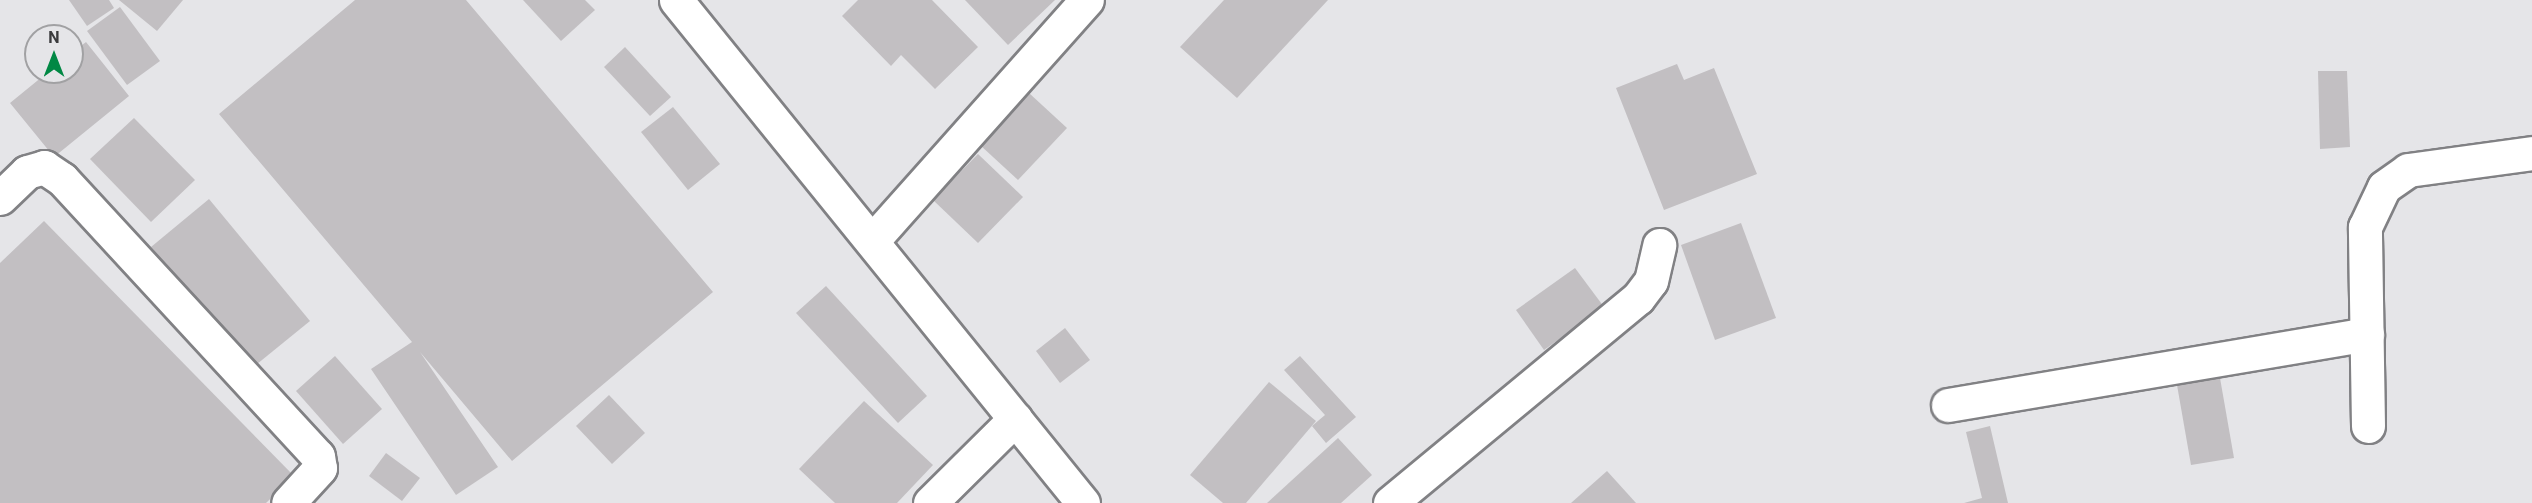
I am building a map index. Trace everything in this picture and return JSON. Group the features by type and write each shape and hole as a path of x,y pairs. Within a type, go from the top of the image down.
{"street":[{"path":"675,0 1083,503"},
{"path":"872,241 1087,0"},
{"path":"2368,426 2366,227 2384,187 2408,170 2532,153"},
{"path":"0,198 27,172 44,167 62,179 318,456 320,468 288,503"},
{"path":"1390,503 1638,298 1652,281 1659,245"},
{"path":"1948,405 2367,334"},
{"path":"930,503 1016,419"}],"building":[{"path":"69,0 109,0 114,8 87,26"},
{"path":"119,0 183,0 157,31"},
{"path":"355,0 466,0 713,292 512,461 420,352 498,467 456,495 371,369 412,342 219,114"},
{"path":"523,0 585,0 595,10 561,41"},
{"path":"858,0 932,0 978,47 935,89 901,55 891,66 842,16"},
{"path":"965,0 1055,0 1008,45"},
{"path":"1224,0 1328,0 1237,98 1180,47"},
{"path":"120,7 160,61 127,85 87,31"},
{"path":"86,42 129,96 54,157 10,103 33,84 84,84 84,44"},
{"path":"625,47 671,97 650,116 604,67"},
{"path":"1677,64 1684,80 1714,68 1757,174 1664,210 1616,88"},
{"path":"2318,71 2347,71 2350,147 2320,149"},
{"path":"1029,93 1067,128 1018,180 980,145"},
{"path":"673,107 720,164 688,190 641,132"},
{"path":"134,118 195,180 151,222 90,159"},
{"path":"978,154 1023,197 978,243 933,200"},
{"path":"209,199 310,321 252,368 151,247"},
{"path":"44,221 294,476 266,503 0,503 0,263"},
{"path":"1741,223 1776,318 1715,340 1681,245"},
{"path":"1575,268 1604,307 1544,350 1516,310"},
{"path":"826,286 927,396 898,423 796,313"},
{"path":"1065,328 1090,360 1060,383 1036,351"},
{"path":"335,356 382,409 343,444 296,391"},
{"path":"1300,356 1356,417 1326,443 1312,426 1325,415 1284,370"},
{"path":"2220,378 2234,458 2191,465 2177,385"},
{"path":"1269,382 1316,421 1246,503 1223,503 1190,475"},
{"path":"609,395 645,433 612,464 576,426"},
{"path":"864,401 933,465 897,503 835,503 799,469"},
{"path":"1990,426 2008,503 1964,503 1982,498 1966,432"},
{"path":"1338,438 1372,475 1341,503 1267,503"},
{"path":"386,453 420,478 402,501 369,476"},
{"path":"1607,471 1636,503 1571,503"}]}
